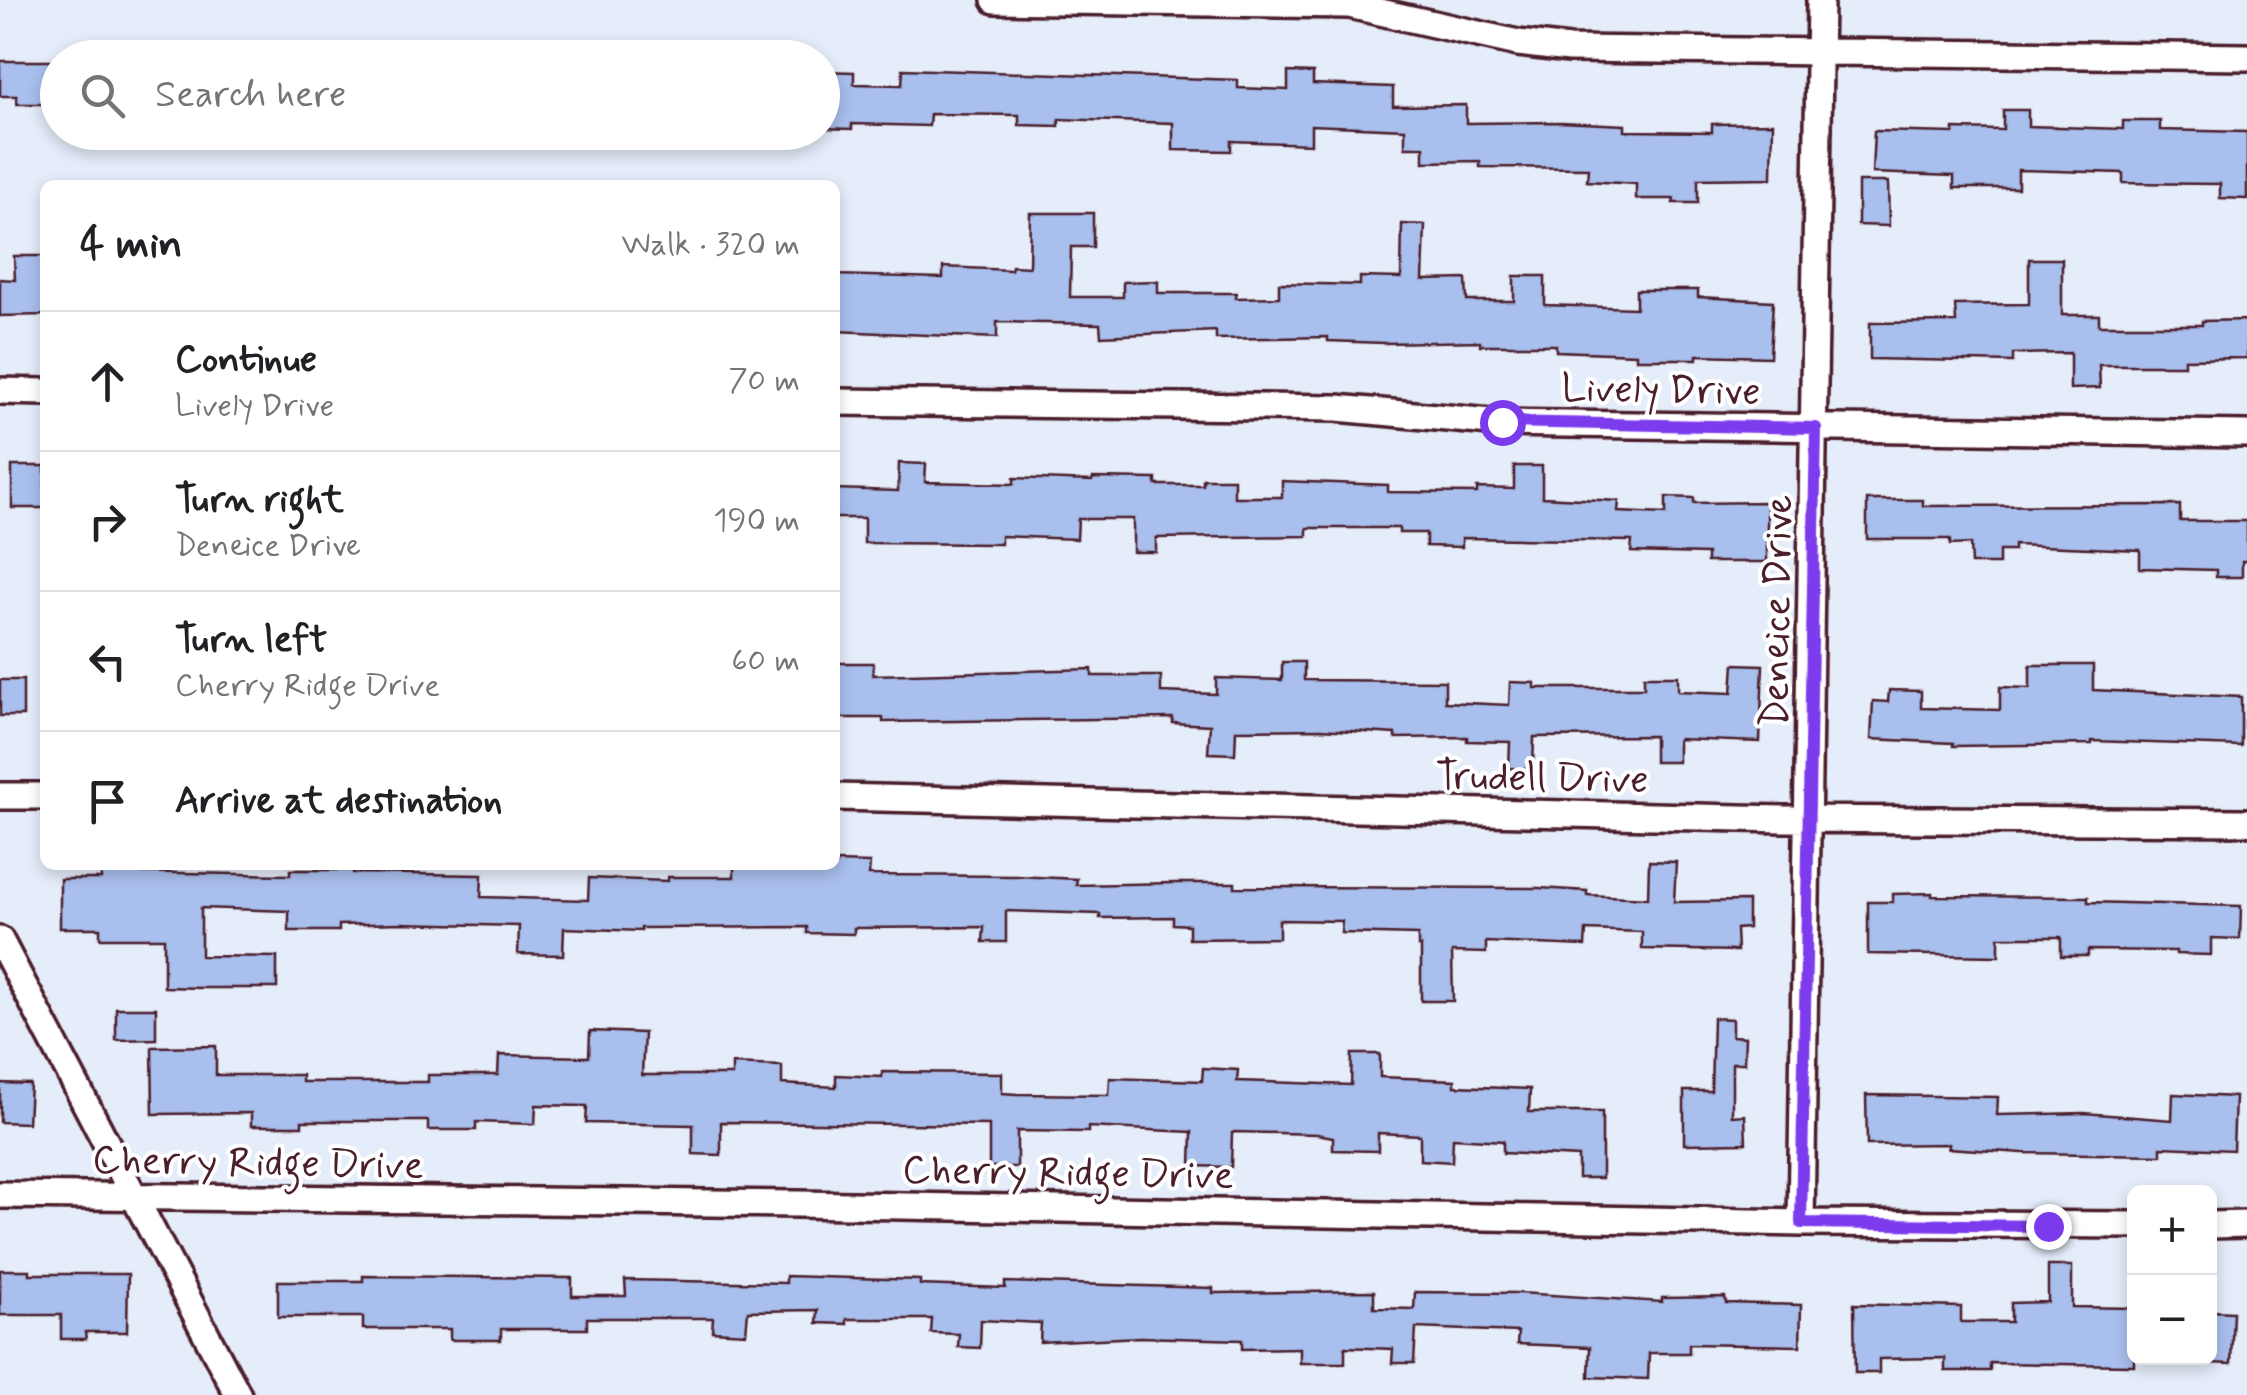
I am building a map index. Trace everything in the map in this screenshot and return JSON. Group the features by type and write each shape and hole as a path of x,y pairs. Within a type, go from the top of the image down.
{"street":[{"path":"995,0 1348,5 1542,48 2247,57"},
{"name":"Deneice Drive","path":"1801,1223 1820,0"},
{"path":"0,391 40,392"},
{"name":"Lively Drive","path":"840,402 1337,408 1502,422 2247,434"},
{"path":"0,796 40,796"},
{"name":"Trudell Drive","path":"840,797 1809,820 2247,822"},
{"path":"0,940 238,1395"},
{"name":"Cherry Ridge Drive","path":"0,1196 2127,1225"},
{"path":"2217,1224 2247,1224"}],"building":[{"path":"0,61 40,61 40,104 17,104 17,96 0,96"},
{"path":"903,69 1238,80 1238,88 1288,90 1288,72 1313,73 1313,84 1393,87 1393,106 1466,105 1466,123 1560,122 1625,125 1625,131 1712,132 1712,124 1773,123 1772,178 1698,179 1698,203 1673,203 1674,199 1636,199 1636,184 1587,181 1588,168 1480,167 1480,161 1424,162 1424,147 1405,147 1405,129 1311,125 1311,144 1231,141 1231,151 1173,150 1173,123 1059,119 1059,126 1019,125 1019,115 930,114 929,126 852,124 852,129 840,129 840,72 854,72 854,84 902,85"},
{"path":"2003,110 2028,110 2028,126 2123,129 2123,121 2160,121 2160,130 2247,132 2247,199 2220,198 2220,184 2123,183 2123,173 2018,170 2018,188 1954,188 1954,176 1872,173 1874,131 2003,130"},
{"path":"1858,182 1888,182 1889,226 1858,225"},
{"path":"1030,213 1093,213 1093,247 1071,247 1070,297 1123,297 1123,282 1158,281 1158,293 1279,297 1279,283 1360,285 1360,277 1401,278 1402,224 1425,225 1423,280 1466,279 1467,301 1514,301 1514,276 1545,276 1545,305 1636,308 1636,290 1698,290 1698,297 1773,301 1770,357 1697,355 1697,359 1636,359 1636,354 1556,351 1556,345 1480,345 1480,341 1384,343 1328,341 1328,337 1216,339 1216,331 1101,336 1100,324 997,322 997,338 840,331 840,275 943,278 943,267 1029,267"},
{"path":"14,256 40,256 40,315 0,316 0,279 15,280"},
{"path":"2029,259 2062,259 2062,315 2099,315 2099,325 2202,325 2202,321 2247,320 2247,358 2184,359 2184,365 2099,365 2100,388 2070,389 2070,353 2013,354 2013,362 1870,359 1870,323 1956,322 1955,305 2029,304"},
{"path":"899,463 926,464 925,482 1014,484 1014,478 1093,478 1156,479 1156,485 1203,485 1203,479 1234,479 1234,497 1282,497 1282,481 1388,485 1388,492 1477,493 1477,488 1514,489 1514,466 1542,466 1542,497 1619,501 1618,512 1666,514 1666,497 1694,498 1694,503 1767,502 1767,562 1707,562 1707,554 1631,552 1632,541 1462,538 1462,547 1426,546 1426,533 1399,533 1399,528 1307,528 1307,536 1156,538 1156,552 1133,552 1133,519 1078,519 1077,539 1001,536 1001,544 864,543 864,518 840,518 840,489 898,491"},
{"path":"12,466 40,466 40,508 12,508"},
{"path":"1867,500 1923,500 1923,506 2180,505 2180,521 2247,521 2247,561 2242,561 2242,577 2216,577 2216,570 2140,568 2140,550 2014,545 2014,551 1999,551 1999,564 1971,564 1970,544 1950,545 1950,539 1867,539"},
{"path":"1282,662 1304,662 1304,680 1445,681 1445,702 1509,705 1510,682 1535,683 1535,688 1644,688 1644,676 1678,676 1678,691 1732,693 1734,664 1763,665 1760,742 1678,739 1678,762 1654,762 1654,736 1534,737 1533,769 1509,768 1510,742 1467,741 1467,737 1395,738 1395,734 1321,729 1236,730 1235,754 1208,753 1210,725 1173,723 1173,718 883,722 883,718 840,718 840,663 873,663 873,675 1092,669 1092,676 1161,676 1161,692 1216,694 1216,678 1282,680"},
{"path":"2030,665 2093,665 2093,690 2241,697 2241,746 2092,741 1953,746 1871,739 1873,701 1888,702 1889,690 1921,691 1921,708 2000,710 2000,687 2030,688"},
{"path":"0,680 23,680 23,716 0,716"},
{"path":"1649,861 1676,862 1674,902 1748,901 1748,928 1736,929 1737,951 1642,949 1642,932 1586,930 1585,946 1486,942 1486,953 1452,952 1453,1001 1421,1001 1418,935 1341,933 1342,921 1279,920 1279,938 1189,939 1189,925 1173,924 1173,917 1100,918 1100,914 1006,911 1006,942 983,942 984,927 854,928 854,934 807,933 807,927 641,931 564,928 563,955 518,954 519,926 399,923 339,925 339,931 289,931 289,911 201,908 201,956 277,957 277,988 164,987 164,938 100,938 100,928 60,928 60,879 101,879 101,870 290,875 290,870 353,870 482,875 481,897 588,900 589,878 668,881 668,877 734,877 734,870 840,870 840,862 870,863 869,875 1016,876 1077,879 1076,885 1235,883 1235,887 1539,888 1648,898"},
{"path":"1893,894 2241,906 2240,939 2211,938 2211,955 2088,950 2088,956 2061,956 2061,937 1999,937 1999,956 1868,954 1868,902 1893,902"},
{"path":"116,1008 156,1008 156,1039 116,1040"},
{"path":"1713,1018 1732,1019 1732,1036 1745,1037 1744,1063 1732,1063 1732,1116 1745,1115 1746,1143 1684,1144 1684,1091 1711,1091"},
{"path":"590,1031 644,1033 642,1075 732,1075 732,1064 782,1066 782,1084 836,1087 836,1075 1002,1073 1002,1093 1017,1094 1109,1095 1110,1078 1202,1081 1203,1068 1238,1070 1237,1081 1351,1085 1352,1054 1380,1054 1380,1077 1530,1089 1529,1112 1602,1112 1602,1178 1578,1178 1578,1157 1503,1153 1503,1141 1453,1138 1452,1162 1420,1160 1420,1135 1378,1133 1378,1151 1333,1150 1333,1137 1317,1134 1235,1132 1231,1167 1191,1166 1192,1132 1088,1127 1088,1132 1017,1131 1017,1167 989,1167 989,1125 721,1122 721,1155 693,1154 693,1125 586,1123 587,1106 536,1105 535,1124 476,1122 476,1130 428,1130 428,1121 302,1121 302,1126 251,1126 251,1113 153,1114 152,1047 216,1046 216,1075 302,1075 302,1082 428,1082 428,1075 498,1075 499,1055 589,1057"},
{"path":"0,1083 30,1084 28,1123 0,1122"},
{"path":"2173,1094 2235,1097 2233,1150 2161,1147 2161,1155 2023,1153 1948,1148 1949,1144 1867,1145 1866,1095 1998,1097 1997,1115 2084,1113 2172,1120"},
{"path":"2048,1266 2072,1266 2072,1307 2127,1308 2127,1365 1990,1363 1990,1371 1945,1371 1945,1358 1879,1359 1879,1373 1855,1373 1854,1304 1961,1307 1961,1322 2011,1322 2011,1303 2048,1302"},
{"path":"0,1270 30,1270 30,1274 128,1274 127,1332 85,1332 86,1339 61,1339 61,1315 0,1315"},
{"path":"363,1276 572,1278 572,1296 626,1296 625,1280 786,1283 786,1276 920,1280 920,1285 1005,1288 1005,1282 1213,1288 1213,1293 1374,1291 1374,1308 1414,1309 1415,1292 1519,1293 1662,1302 1662,1298 1725,1297 1726,1303 1801,1305 1800,1346 1689,1344 1689,1353 1649,1353 1648,1379 1589,1377 1590,1347 1517,1344 1518,1332 1416,1328 1414,1363 1392,1363 1393,1349 1345,1347 1345,1363 1300,1363 1300,1348 1242,1349 1242,1340 1140,1337 1040,1342 1041,1323 981,1320 980,1348 958,1347 959,1334 931,1333 932,1319 817,1323 818,1310 748,1311 746,1333 712,1331 713,1318 587,1318 587,1329 501,1329 501,1340 450,1340 450,1329 363,1329 363,1317 278,1317 278,1281 363,1281"},
{"path":"2217,1311 2233,1312 2231,1364 2217,1363"}],"route":[{"path":"1502,422 1816,428 1801,1223 2048,1226"}]}
